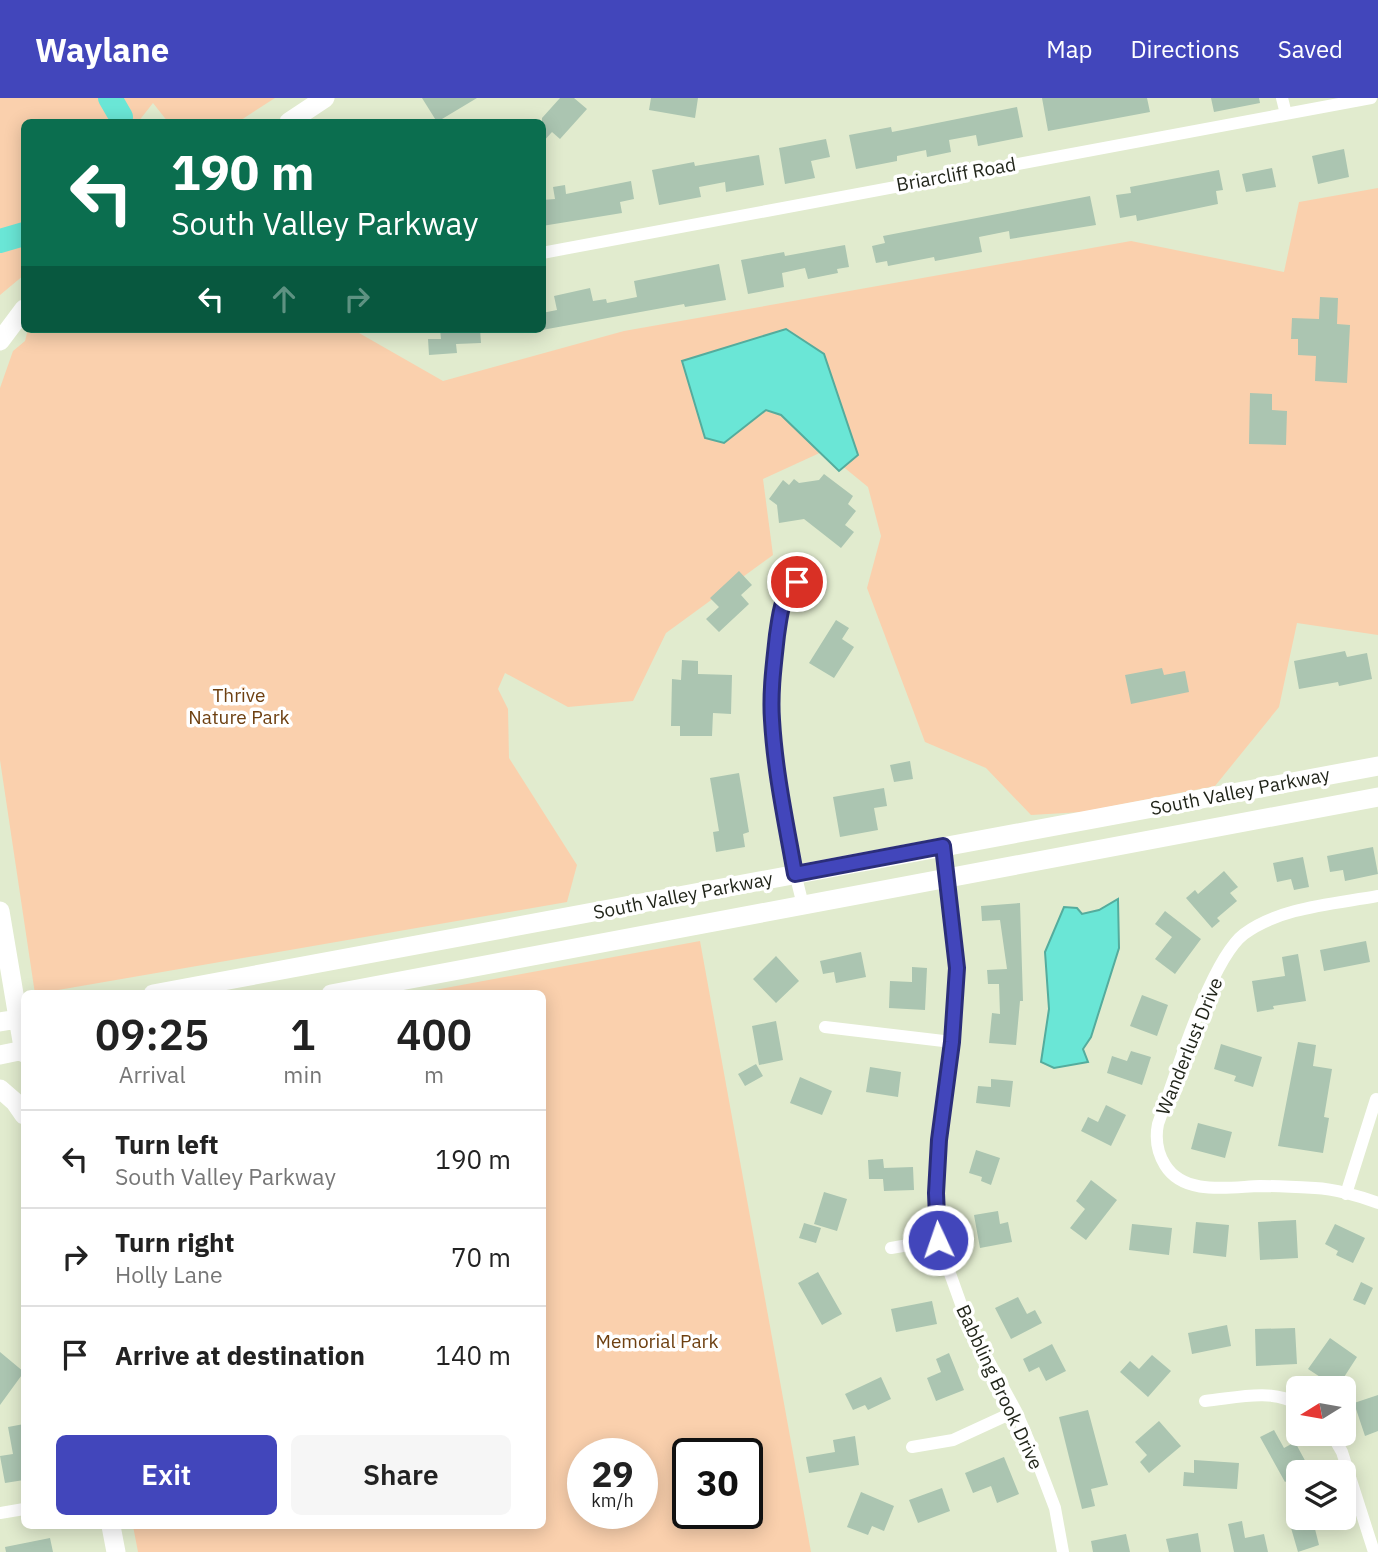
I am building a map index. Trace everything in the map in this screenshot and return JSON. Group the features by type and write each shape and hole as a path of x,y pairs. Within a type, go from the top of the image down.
{"main road":[{"path":"302,119 325,98"},
{"path":"0,341 21,313"},
{"name":"South Valley Parkway","path":"174,990 1378,766"},
{"name":"South Valley Parkway","path":"352,990 1378,797"},
{"path":"0,911 14,1020 21,1042"},
{"path":"484,932 491,963"},
{"path":"0,1055 21,1052"},
{"path":"0,1089 21,1111"},
{"path":"112,1529 116,1552"}],"street":[{"path":"1282,98 1286,114"},
{"name":"Briarcliff Road","path":"546,252 1371,98"},
{"path":"797,582 788,589 780,615 772,674 772,720 777,772 803,905"},
{"name":"Babbling Brook Drive","path":"943,846 957,968 952,1042 939,1140 936,1193 938,1240 967,1321 1016,1411 1034,1452 1055,1507 1063,1552"},
{"name":"Wanderlust Drive","path":"1378,896 1295,912 1245,934 1235,943 1202,1004 1155,1136 1159,1155 1170,1173 1181,1181 1196,1186 1318,1188 1378,1203"},
{"path":"825,1027 952,1042"},
{"path":"1346,1194 1376,1099"},
{"path":"891,1248 938,1240"},
{"path":"1205,1401 1266,1394 1286,1398"},
{"path":"912,1447 953,1440 1016,1411"},
{"path":"1339,1446 1374,1552"},
{"path":"0,1513 21,1509"}],"green space":[{"path":"0,98 275,98 243,119 166,119 153,103 140,119 21,119 21,278 0,295"},
{"name":"Thrive Nature Park","path":"1378,188 1378,635 1297,623 1279,707 1215,786 1082,812 1031,815 986,768 925,742 867,588 881,536 868,487 824,451 763,479 773,555 666,633 633,701 568,707 505,673 498,689 508,709 509,758 577,865 567,902 58,990 34,990 0,760 0,388 13,351 25,341 27,333 359,333 443,381 624,331 1131,241 1284,272 1299,202"},
{"name":"Memorial Park","path":"700,941 811,1552 138,1552 134,1529 546,1529 546,990 435,990"}],"water":[{"path":"786,329 824,354 858,455 839,471 781,415 766,410 724,443 705,438 682,361"},
{"path":"1118,899 1119,948 1091,1037 1083,1049 1088,1062 1054,1068 1041,1062 1049,1009 1045,952 1064,907 1077,908 1082,914 1099,910"}],"building":[{"path":"422,98 477,98 442,119 435,119"},
{"path":"560,98 574,98 587,109 560,139 552,132 546,139 546,119 542,118"},
{"path":"651,98 698,98 695,118 649,110"},
{"path":"1042,98 1147,98 1150,112 1048,131"},
{"path":"1211,98 1259,98 1260,103 1214,112"},
{"path":"1017,107 1023,137 978,146 976,135 949,140 951,152 927,157 926,150 897,156 897,161 856,169 849,135 891,127 892,132"},
{"path":"826,139 830,157 811,161 815,178 785,184 779,148"},
{"path":"1344,149 1349,177 1318,184 1312,156"},
{"path":"759,155 764,185 726,192 725,182 699,187 701,197 659,205 652,170"},
{"path":"1272,168 1276,187 1246,192 1242,174"},
{"path":"1219,170 1223,190 1216,191 1218,204 1137,221 1136,215 1120,218 1116,195 1131,193 1130,187"},
{"path":"631,181 634,199 620,202 622,213 546,225 546,200 555,199 553,187 565,185 566,194"},
{"path":"1090,196 1096,225 1010,239 1009,231 979,237 982,252 935,261 934,257 888,266 887,261 876,263 872,246 885,243 883,236"},
{"path":"845,245 849,267 837,269 838,273 808,279 805,268 782,273 784,287 748,294 741,260 784,252 785,256"},
{"path":"719,264 726,300 685,307 684,304 546,329 546,312 557,310 554,296 590,288 593,301 606,299 607,303 637,297 634,281"},
{"path":"1320,297 1338,298 1337,324 1350,325 1347,383 1315,381 1316,356 1298,355 1298,339 1291,339 1292,318 1319,319"},
{"path":"440,333 480,333 481,343 456,344 457,353 429,355 428,339 441,339"},
{"path":"1250,393 1272,394 1272,410 1287,411 1286,445 1249,444"},
{"path":"824,474 853,496 848,504 856,511 845,525 854,532 841,548 804,519 779,523 777,505 769,499 783,480 789,485 794,479 799,483 819,480"},
{"path":"739,571 752,585 741,595 749,604 719,632 706,619 719,607 710,598"},
{"path":"836,620 849,628 842,639 854,647 834,678 809,663"},
{"path":"1345,651 1347,657 1367,653 1372,679 1339,686 1338,682 1299,689 1294,661"},
{"path":"682,660 698,661 698,674 732,675 731,714 713,713 712,736 680,736 680,726 671,726 672,679 681,680"},
{"path":"1162,668 1164,675 1185,671 1189,692 1131,704 1125,675"},
{"path":"910,761 913,779 894,782 890,765"},
{"path":"739,773 749,832 743,834 745,847 716,852 713,832 719,831 710,778"},
{"path":"884,788 887,806 874,808 878,830 840,837 833,797"},
{"path":"1373,847 1378,874 1345,881 1343,870 1330,872 1327,856"},
{"path":"1303,857 1309,887 1294,890 1291,879 1277,882 1273,863"},
{"path":"1224,871 1238,887 1230,893 1237,901 1217,918 1220,921 1212,928 1186,898 1195,890 1198,894"},
{"path":"1020,903 1023,1001 1020,1001 1016,1045 989,1043 992,1013 1000,1014 999,984 988,984 987,970 1007,969 1000,920 982,921 981,906"},
{"path":"1165,911 1201,939 1175,974 1155,959 1172,937 1155,924"},
{"path":"1366,941 1370,962 1324,971 1320,950"},
{"path":"861,952 866,977 836,983 834,972 823,974 820,961"},
{"path":"1298,954 1306,1001 1273,1006 1274,1009 1257,1012 1252,981 1285,976 1282,957"},
{"path":"776,956 799,981 776,1003 753,979"},
{"path":"912,967 927,968 925,1010 889,1008 890,981 912,982"},
{"path":"1142,995 1168,1005 1157,1036 1130,1026"},
{"path":"776,1021 783,1060 759,1065 752,1026"},
{"path":"1298,1042 1316,1045 1313,1066 1332,1069 1324,1117 1329,1118 1323,1153 1278,1146"},
{"path":"1221,1044 1262,1057 1253,1087 1234,1081 1236,1076 1214,1069"},
{"path":"1131,1051 1151,1057 1142,1085 1107,1073 1112,1056 1127,1061"},
{"path":"756,1064 763,1076 745,1086 738,1074"},
{"path":"870,1067 901,1072 898,1097 866,1092"},
{"path":"800,1077 832,1091 822,1115 790,1103"},
{"path":"991,1079 1013,1081 1010,1107 976,1103 978,1086 991,1087"},
{"path":"1106,1105 1126,1115 1111,1146 1081,1131 1088,1117 1098,1122"},
{"path":"1198,1123 1232,1132 1225,1158 1191,1149"},
{"path":"976,1150 1000,1158 991,1185 981,1181 982,1177 969,1173"},
{"path":"883,1159 884,1168 913,1167 914,1190 884,1191 883,1179 869,1179 868,1160"},
{"path":"1091,1180 1117,1200 1086,1240 1070,1228 1085,1209 1076,1201"},
{"path":"824,1192 847,1199 837,1231 814,1224"},
{"path":"998,1211 1000,1224 1008,1222 1012,1242 980,1248 974,1215"},
{"path":"1296,1220 1298,1258 1260,1260 1258,1222"},
{"path":"1196,1222 1229,1225 1226,1257 1193,1253"},
{"path":"804,1223 821,1228 816,1243 799,1238"},
{"path":"1132,1224 1172,1228 1169,1255 1129,1250"},
{"path":"1335,1224 1365,1238 1353,1263 1336,1255 1338,1251 1325,1244"},
{"path":"818,1272 842,1314 822,1325 798,1283"},
{"path":"1361,1282 1373,1288 1365,1305 1353,1300"},
{"path":"1018,1297 1027,1314 1035,1310 1042,1323 1011,1339 995,1308"},
{"path":"932,1301 937,1324 896,1332 891,1309"},
{"path":"1227,1325 1231,1346 1192,1354 1188,1333"},
{"path":"1295,1328 1297,1364 1256,1366 1255,1329"},
{"path":"1330,1338 1357,1357 1345,1376 1319,1376 1308,1369"},
{"path":"1052,1344 1066,1371 1046,1381 1039,1367 1029,1372 1023,1359"},
{"path":"0,1352 21,1370 21,1376 0,1405"},
{"path":"949,1353 964,1390 936,1401 927,1378 941,1372 936,1359"},
{"path":"1152,1355 1171,1371 1148,1397 1120,1372 1130,1361 1139,1369"},
{"path":"881,1377 891,1399 868,1410 865,1405 853,1410 845,1394"},
{"path":"1378,1395 1378,1431 1365,1436 1356,1402"},
{"path":"1088,1410 1108,1485 1091,1489 1095,1506 1082,1509 1059,1417"},
{"path":"1159,1421 1181,1446 1149,1473 1140,1462 1147,1455 1135,1442"},
{"path":"21,1425 21,1480 5,1483 0,1456 13,1454 8,1427"},
{"path":"1274,1430 1284,1448 1297,1446 1305,1460 1286,1460 1285,1482 1260,1437"},
{"path":"855,1436 859,1465 809,1473 806,1457 835,1452 833,1440"},
{"path":"1004,1457 1019,1494 997,1503 991,1486 973,1493 965,1473"},
{"path":"1194,1460 1239,1463 1237,1489 1183,1486 1184,1472 1194,1473"},
{"path":"942,1488 950,1511 918,1523 909,1500"},
{"path":"861,1492 894,1506 884,1531 872,1526 868,1535 847,1527"},
{"path":"1242,1521 1245,1538 1264,1534 1268,1552 1234,1552 1228,1524"},
{"path":"1292,1530 1315,1530 1319,1545 1298,1552"},
{"path":"1198,1533 1201,1552 1169,1552 1166,1539"},
{"path":"1126,1534 1130,1552 1093,1552 1091,1541"},
{"path":"50,1538 53,1552 6,1552 5,1547"}],"waterway":[{"path":"110,98 121,119"},
{"path":"0,241 21,235"}],"route":[{"path":"797,582 788,589 780,615 772,674 772,720 777,772 795,874 943,846 957,968 952,1042 939,1140 936,1193 938,1240"}]}
